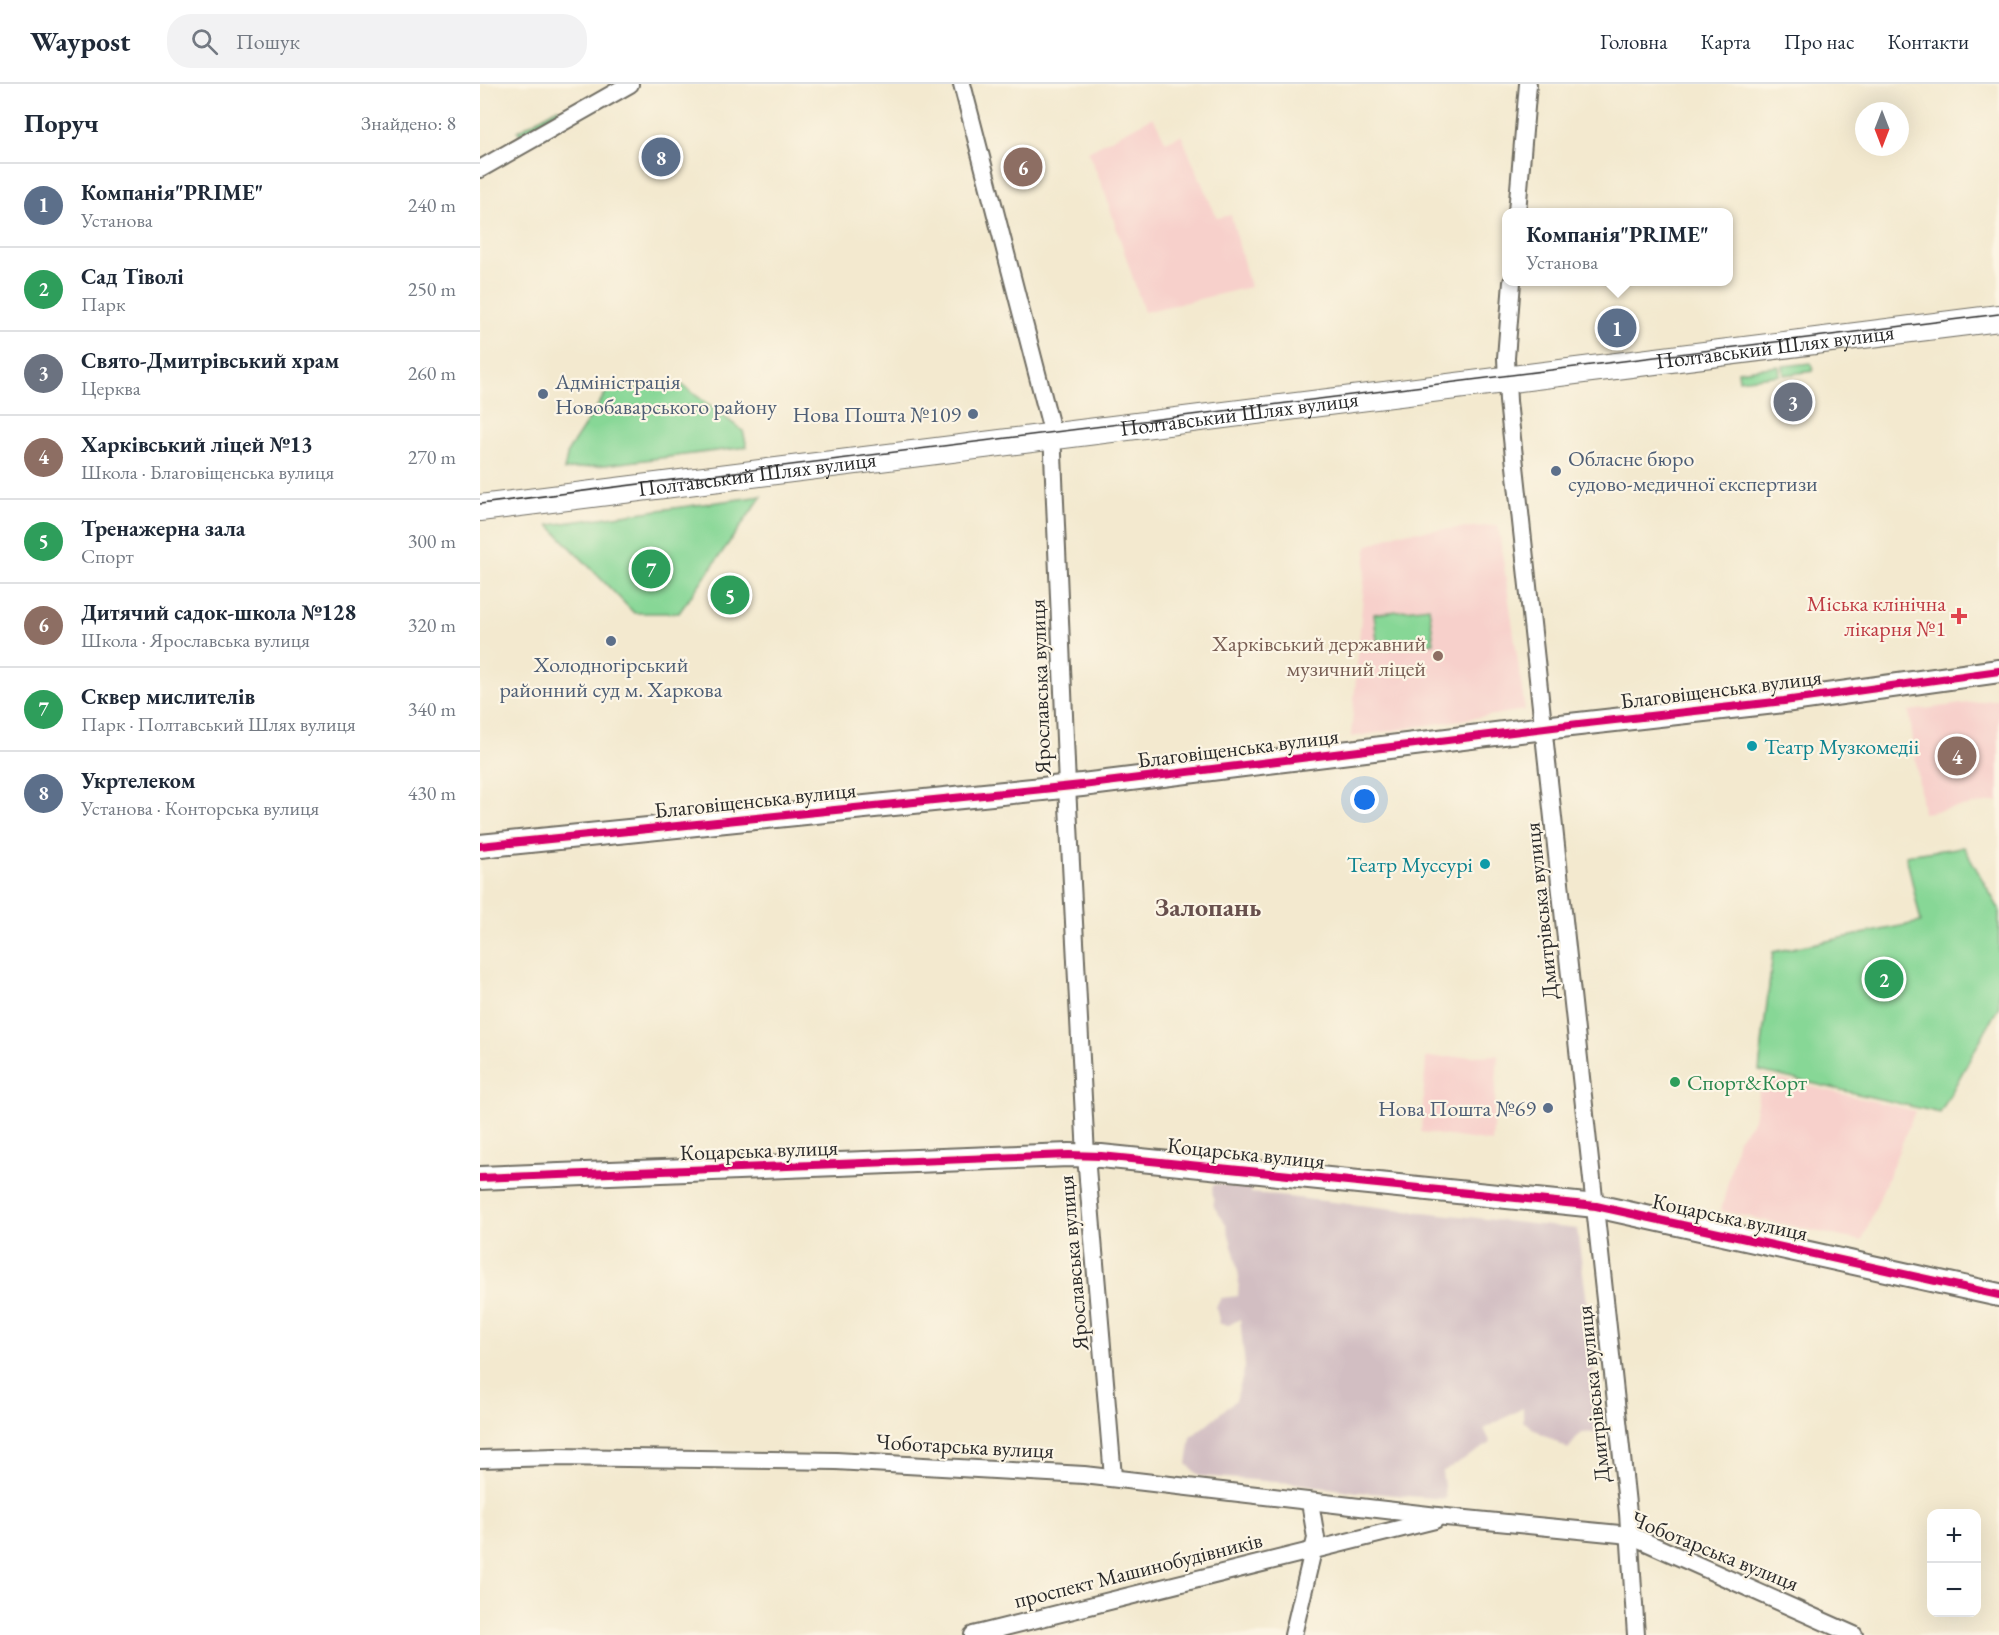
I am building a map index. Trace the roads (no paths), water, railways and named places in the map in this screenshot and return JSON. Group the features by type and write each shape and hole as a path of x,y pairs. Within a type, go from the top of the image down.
{"main road":[{"name":"Полтавський Шлях вулиця","path":"480,508 1999,318"}],"street":[{"path":"480,169 630,84"},
{"name":"Ярославська вулиця","path":"962,84 1049,412 1052,436 1086,1156 1113,1477"},
{"path":"1517,208 1528,84"},
{"name":"Дмитрівська вулиця","path":"1512,286 1506,379 1596,1206 1630,1535 1636,1635"},
{"name":"Благовіщенська вулиця","path":"480,846 1067,786 1784,701 1999,671"},
{"name":"Коцарська вулиця","path":"480,1178 1086,1156 1596,1206 1999,1295"},
{"name":"Чоботарська вулиця","path":"480,1459 555,1457 836,1461 1113,1477 1310,1502 1630,1535 1854,1635"},
{"path":"1293,1635 1316,1538 1310,1502"},
{"name":"Чоботарська вулиця","path":"1314,1550 1446,1517"},
{"name":"проспект Машинобудівників","path":"973,1635 1314,1550"}],"tram line":[{"path":"480,504 1999,314"}],"place":[{"name":"Укртелеком","path":"661,157"},
{"name":"Дитячий садок-школа №128","path":"1023,167"},
{"name":"Компанія\"PRIME\"","path":"1617,328"},
{"name":"Адміністрація Новобаварського району","path":"543,394"},
{"name":"Свято-Дмитрівський храм","path":"1793,402"},
{"name":"Нова Пошта №109","path":"973,414"},
{"name":"Обласне бюро судово-медичної експертизи","path":"1556,471"},
{"name":"Сквер мислителів","path":"651,569"},
{"name":"Тренажерна зала","path":"730,595"},
{"name":"Міська клінічна лікарня №1","path":"1959,616"},
{"name":"Холодногірський районний суд м. Харкова","path":"611,641"},
{"name":"Харківський державний музичний ліцей","path":"1438,656"},
{"name":"Театр Музкомедіі","path":"1752,746"},
{"name":"Харківський ліцей №13","path":"1957,756"},
{"name":"Театр Муссурі","path":"1485,864"},
{"name":"Сад Тіволі","path":"1884,979"},
{"name":"Спорт&Корт","path":"1675,1082"},
{"name":"Нова Пошта №69","path":"1548,1108"}],"district":[{"name":"Залопань","path":"1208,907"}]}
